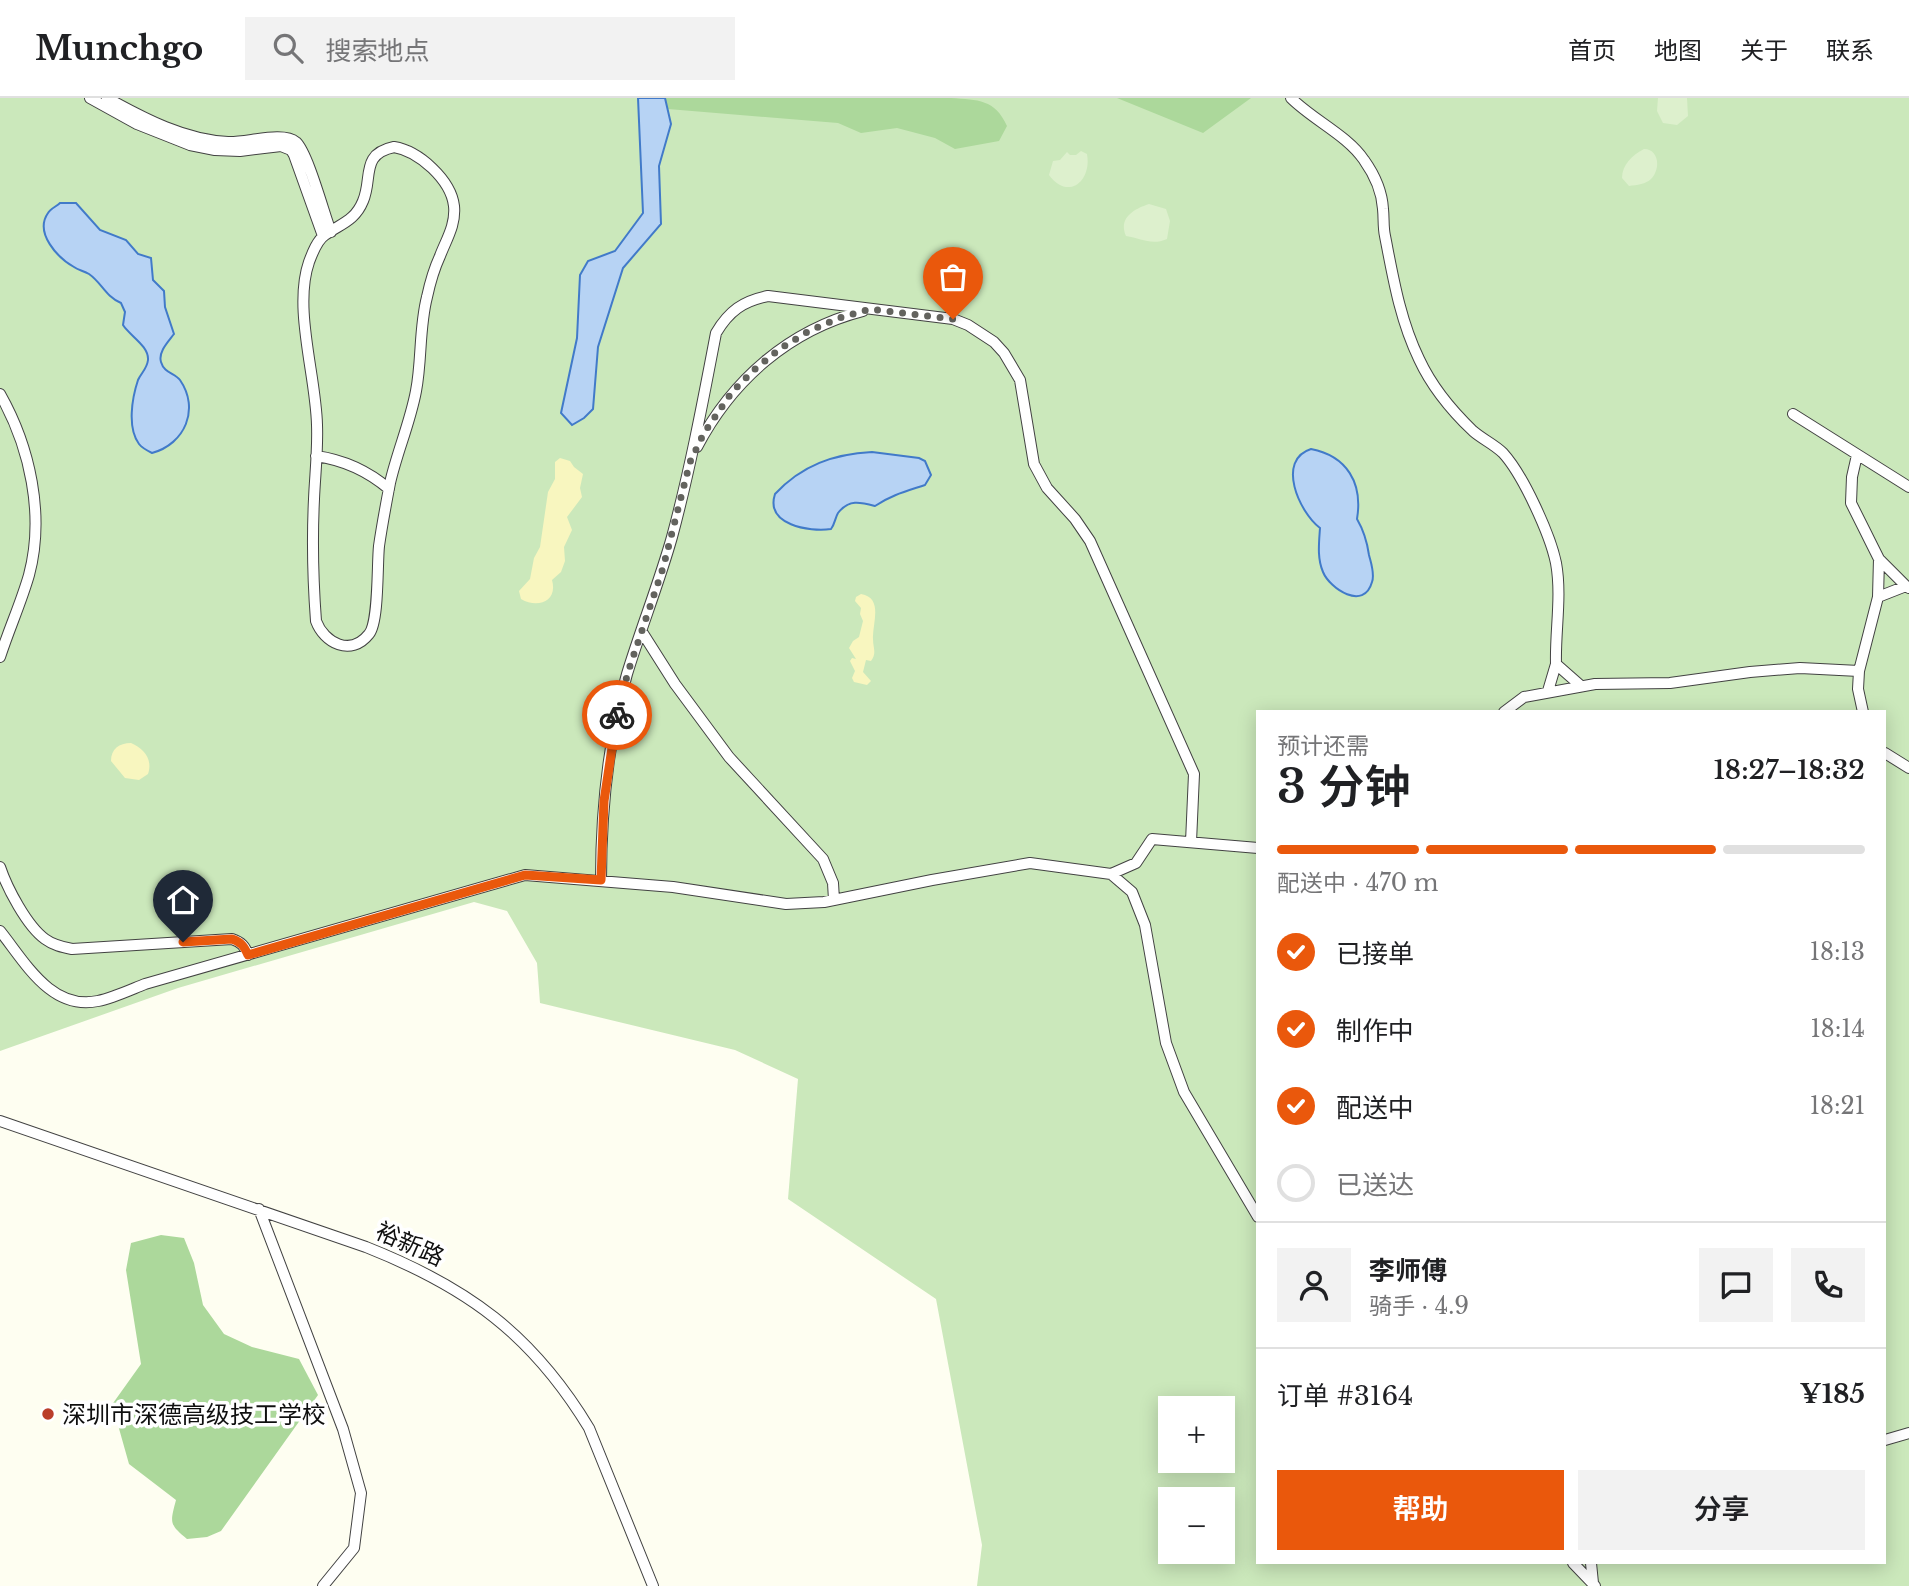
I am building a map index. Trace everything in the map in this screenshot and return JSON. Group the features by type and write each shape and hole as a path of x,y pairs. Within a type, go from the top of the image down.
{"street":[{"path":"90,98 137,124 190,145 228,151 281,146 288,148 295,155 327,234"},
{"path":"107,98 161,125 204,139 240,142 281,137 292,139 302,151 327,234"},
{"path":"1291,98 1363,158 1376,181 1404,324 1420,361 1452,409 1474,432 1502,453 1517,473 1538,514 1556,562 1558,597 1556,664 1548,691"},
{"path":"403,148 443,179 452,195 453,223 437,262 426,300 416,391 389,489 379,547 375,622 370,633 351,646 328,640 320,632 316,621 313,529 317,456 317,411 303,293 309,263 327,234 351,220 359,210 367,188 368,168 377,154 385,149 403,148"},
{"path":"601,880 604,801 624,685 673,533 716,333 725,318 737,307 752,299 768,296 938,317 968,325 994,342 1013,366 1024,395 1034,464 1047,488 1090,541 1194,774 1191,842"},
{"path":"690,462 718,412 755,369 781,348 809,331 870,309"},
{"path":"0,394 15,424 27,460 35,517 29,575 0,657"},
{"path":"1793,414 1909,487"},
{"path":"1857,455 1852,477 1852,503 1879,559 1907,587 1878,597"},
{"path":"317,456 350,464 389,489"},
{"path":"1863,710 1858,689 1859,671 1878,597 1879,559"},
{"path":"642,632 675,684 729,757 823,859 831,874 834,900"},
{"path":"1556,664 1581,686"},
{"path":"1507,710 1524,697 1595,684 1670,683 1800,668 1859,671"},
{"path":"1886,754 1909,768"},
{"path":"0,932 46,989 69,1000 97,1002 145,984 525,875 673,887 786,904 834,900 1030,863 1111,874 1136,863 1152,839 1256,848"},
{"path":"0,867 5,883 33,928 44,939 57,946 72,949 232,939 245,947 248,955"},
{"path":"1111,874 1132,892 1145,925 1166,1043 1184,1092 1256,1214"},
{"name":"裕新路","path":"0,1121 366,1247 419,1269 462,1292 519,1336 578,1409 589,1428 653,1586"},
{"path":"259,1209 343,1429 361,1493 354,1548 323,1586"},
{"path":"1886,1440 1909,1433"},
{"path":"1574,1564 1594,1584"},
{"path":"1591,1564 1594,1584"}],"green space":[{"path":"0,98 1909,98 1909,1586 977,1586 982,1545 936,1299 788,1199 798,1079 735,1050 540,1003 537,963 507,911 474,902 178,988 0,1051"},
{"path":"665,98 951,98 977,101 991,106 1007,126 999,141 955,149 935,138 897,128 861,133 838,123 668,109"},
{"path":"1117,98 1251,98 1203,133"},
{"path":"1658,98 1687,98 1688,116 1677,125 1663,123 1657,111"},
{"path":"1644,149 1653,152 1657,160 1654,175 1649,181 1629,186 1622,178 1624,169 1632,157"},
{"path":"1081,151 1087,154 1088,164 1082,179 1071,187 1056,183 1049,175 1053,161 1060,160 1067,152 1076,155"},
{"path":"1149,204 1166,209 1170,221 1167,239 1151,242 1126,236 1126,219"},
{"path":"161,1235 184,1238 194,1263 203,1305 224,1334 252,1347 299,1359 318,1395 221,1531 207,1537 187,1539 177,1530 172,1522 176,1500 129,1464 118,1425 106,1413 141,1364 126,1270 131,1243"}],"sand":[{"path":"560,458 570,461 583,474 580,488 582,497 567,517 572,530 564,547 565,561 561,572 552,580 552,593 540,603 527,602 521,599 519,591 530,579 534,558 540,547 548,492 555,479 555,462"},
{"path":"861,594 868,596 875,606 874,655 871,661 866,660 863,672 871,681 867,685 854,682 852,678 855,671 850,661 852,658 856,659 849,648 859,637 863,621 861,608 855,601"},
{"path":"131,743 140,748 148,759 148,774 139,780 125,778 111,761 116,748"}],"water":[{"path":"638,98 665,98 671,124 659,166 661,224 623,268 598,347 593,409 572,425 561,413 577,338 580,275 588,261 615,251 643,213"},
{"path":"60,203 76,203 100,230 126,240 138,254 151,258 153,280 164,291 165,307 174,334 160,358 165,368 180,380 186,391 189,413 181,434 173,442 152,453 139,444 132,421 134,395 148,355 123,325 125,312 121,303 111,297 89,274 61,258 50,244 46,237 44,221 49,212"},
{"path":"1311,449 1334,458 1350,473 1355,483 1357,519 1365,536 1373,572 1368,591 1362,595 1355,596 1339,590 1332,585 1321,567 1320,528 1305,510 1294,487 1295,464 1300,455"},
{"path":"872,452 919,458 925,461 931,475 925,485 893,496 875,506 860,503 846,505 838,513 831,529 801,527 791,524 776,513 775,494 796,475 819,463 845,455"}],"way so far":[{"path":"617,715 628,672 663,568 690,462 704,433 732,392 781,348 809,331 839,318 870,309 953,319"}],"place":[{"name":"深圳市深德高级技工学校","path":"48,1414"}],"route":[{"path":"183,942 232,939 245,947 248,955 525,875 601,880 604,801 617,715"}]}
